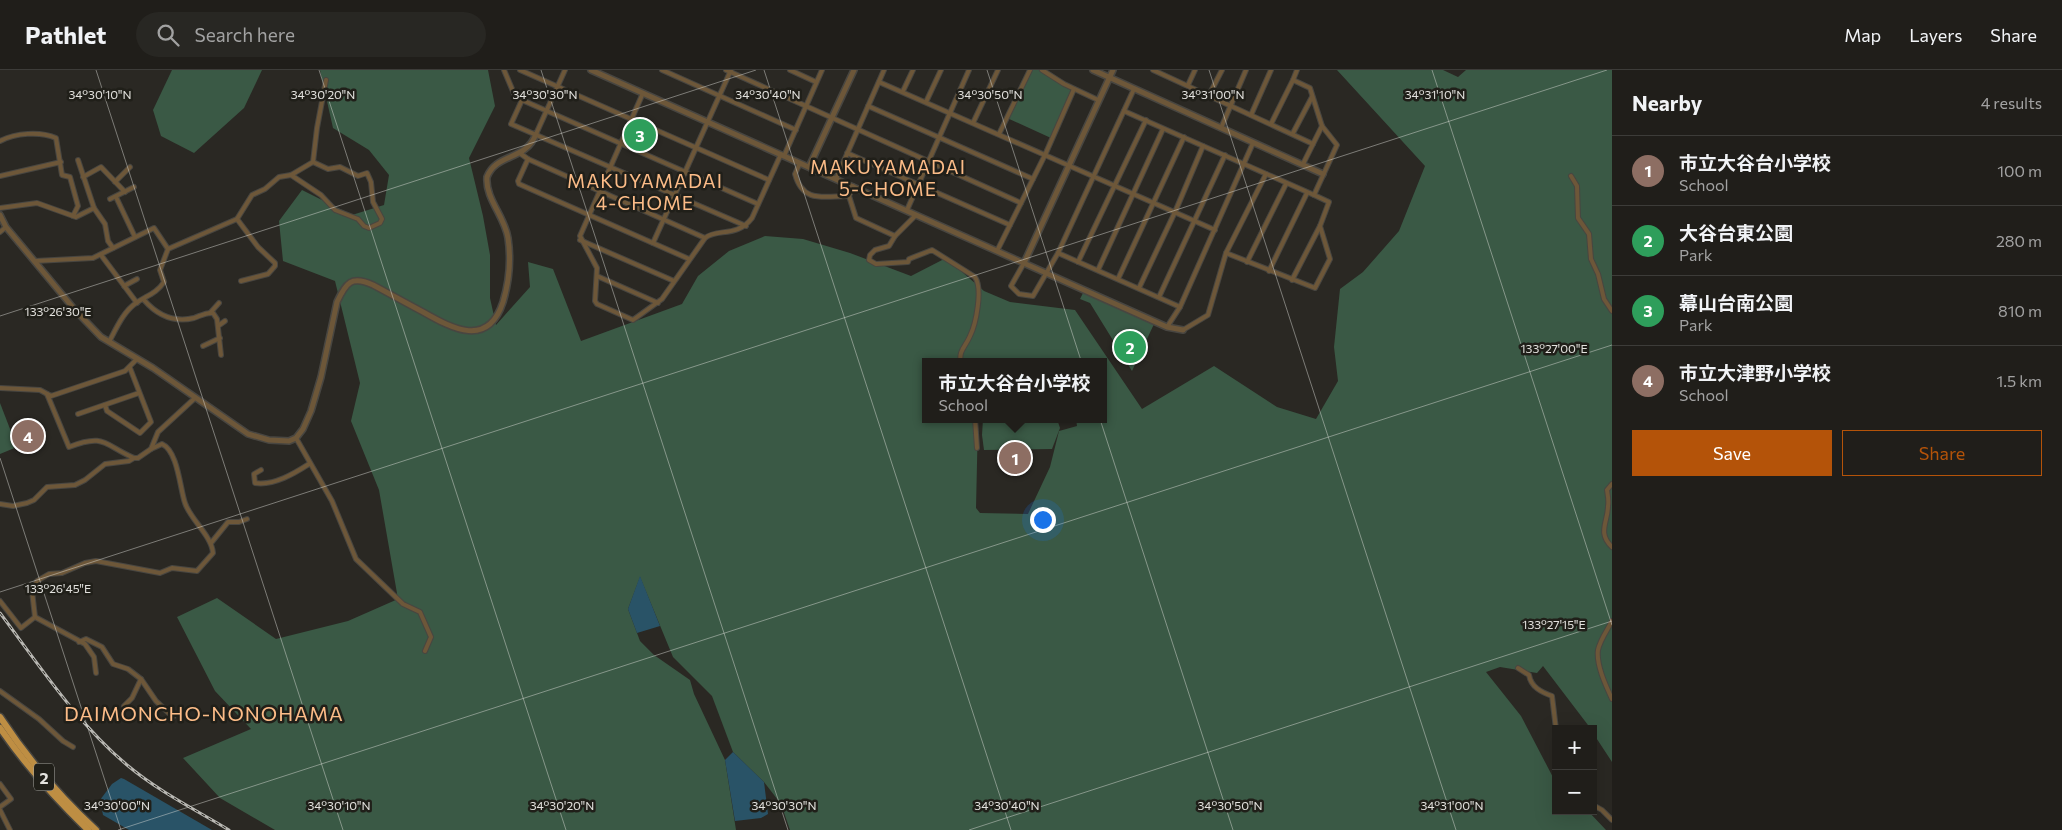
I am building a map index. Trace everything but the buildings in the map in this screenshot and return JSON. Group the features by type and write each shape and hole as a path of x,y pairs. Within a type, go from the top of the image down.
{"highway":[{"name":"2","path":"0,717 37,769 60,796 96,830"},
{"name":"2","path":"0,728 33,773 55,798 88,830"}],"street":[{"path":"504,70 515,96 522,100 758,204"},
{"path":"520,70 769,180"},
{"path":"0,215 6,227 86,322 109,342 248,434 283,442 296,438 300,434 311,411 338,302 345,286 351,282 363,280 452,328 473,331 485,327 496,318 505,292 510,254 506,228 490,193 487,177 497,163 521,154 536,134 564,70"},
{"path":"594,70 706,122 908,210 1166,327 1183,330 1208,315 1226,253 1266,174"},
{"path":"662,70 796,130"},
{"path":"653,243 729,70 806,107 1021,203"},
{"path":"790,70 816,82"},
{"path":"580,240 596,266 595,301 597,304 633,320 658,303 705,238 709,235 723,234 746,226 752,218 769,180 796,130 822,70"},
{"path":"809,167 854,70"},
{"path":"836,179 884,70"},
{"path":"903,91 912,70"},
{"path":"926,102 941,70"},
{"path":"908,210 969,70"},
{"path":"973,123 998,70"},
{"path":"999,134 1030,70"},
{"path":"1042,70 1074,89 1098,100"},
{"path":"1092,70 1323,174"},
{"path":"1113,70 1070,166 1024,263 1011,286 1019,294 1033,296 1058,253 1134,89"},
{"path":"1153,70 1168,74 1230,106 1293,133 1313,144"},
{"path":"1188,85 1195,70"},
{"path":"1209,95 1222,70"},
{"path":"1220,128 1246,70"},
{"path":"1251,115 1272,70"},
{"path":"1271,124 1297,70"},
{"path":"313,162 326,80"},
{"path":"1293,80 1310,88 1322,126 1337,146 1314,195"},
{"path":"879,82 1215,230"},
{"path":"997,251 1045,154 1074,89"},
{"path":"580,240 643,93"},
{"path":"1293,133 1312,97"},
{"path":"522,100 511,124 746,226"},
{"path":"868,106 1033,179"},
{"path":"1124,111 1328,202 1320,226 1292,280"},
{"path":"1078,262 1146,120"},
{"path":"1303,164 1322,126"},
{"path":"1098,270 1163,128"},
{"path":"0,141 17,135 52,136 58,140 62,175 70,176 81,172"},
{"path":"1118,279 1155,203 1184,137"},
{"path":"1166,327 1180,307 1254,143"},
{"path":"1138,288 1175,212 1203,146"},
{"path":"847,153 1010,225"},
{"path":"521,154 528,159 705,238"},
{"path":"1159,297 1196,221 1225,155"},
{"path":"528,159 518,181 519,184 689,260"},
{"path":"78,160 94,208 106,224 108,241 113,248"},
{"path":"0,176 61,162"},
{"path":"109,342 120,321 137,303 156,292 164,282 160,270 168,248 237,219 252,195 265,189 279,177 291,176 313,162"},
{"path":"291,176 321,195 335,210 358,219 364,226 369,228 380,223 382,218 373,202 371,182 367,173 358,176 340,167 328,169 313,162"},
{"path":"800,163 796,174 803,192 811,196 849,196"},
{"path":"83,177 101,167 125,192"},
{"path":"115,182 130,167"},
{"path":"70,176 78,206 73,216"},
{"path":"1571,176 1577,186 1578,218 1589,234 1591,259 1598,274 1604,299 1612,312"},
{"path":"1247,262 1286,184"},
{"path":"853,186 849,196 856,218 895,236"},
{"path":"110,199 134,187"},
{"path":"1270,271 1307,194"},
{"path":"116,197 135,237"},
{"path":"0,208 37,203 73,216 94,208"},
{"path":"916,215 895,236 890,246 872,252 869,257 871,262 908,262 909,259 932,250 974,276 978,281 978,303 971,335 961,352 961,358"},
{"path":"237,219 258,247 275,263 275,266 268,274 241,281"},
{"path":"1226,253 1315,288 1330,259 1320,226"},
{"path":"0,232 6,227"},
{"path":"35,261 74,260 101,255 154,228 168,248"},
{"path":"580,240 674,281"},
{"path":"1058,253 1180,307"},
{"path":"101,255 137,303"},
{"path":"597,276 658,303"},
{"path":"124,286 137,279"},
{"path":"144,300 156,312 167,318 186,319 210,313 219,303"},
{"path":"210,313 216,318 221,355"},
{"path":"218,326 225,321"},
{"path":"204,346 220,338"},
{"path":"0,388 40,390 51,396 130,368 137,359"},
{"path":"104,405 107,411 140,433 151,422 130,368"},
{"path":"78,414 139,393"},
{"path":"47,394 69,447 80,442 104,441 134,458"},
{"path":"151,449 158,432 195,398"},
{"path":"975,423 978,448"},
{"path":"296,438 309,464 332,501 356,559 403,604 420,612 431,637 425,651"},
{"path":"0,504 13,506 27,503 34,500 47,487 75,484 85,480 105,464 138,458 162,444 167,448 180,475 187,509 211,543 213,552 197,571 172,568 160,573 146,572 96,561 62,573 49,574 37,581 32,591 35,617"},
{"path":"261,470 254,474 255,483 266,483 287,476 309,464"},
{"path":"1612,484 1608,490 1608,507 1603,529 1607,543 1612,547"},
{"path":"211,543 228,522 239,522 247,518"},
{"path":"0,601 21,628 35,617"},
{"path":"35,617 85,644 94,657 96,673"},
{"path":"1612,621 1598,648 1598,655 1602,674 1612,699"},
{"path":"79,642 86,639 102,647 113,664 128,669 141,679 156,701 173,717"},
{"path":"1518,668 1529,675 1530,682 1537,688 1552,696 1556,725"},
{"path":"124,706 132,698 141,679"},
{"path":"0,691 40,719 73,747"},
{"path":"0,784 12,799 0,809 10,830"},
{"path":"1597,807 1612,820"}],"green space":[{"path":"172,70 262,70 244,108 194,153 161,136 153,110"},
{"path":"320,70 488,70 495,106 469,158 490,255 490,298 496,325 530,287 528,262 553,269 581,341 682,304 698,276 729,251 765,236 803,239 850,253 911,276 946,258 984,291 1010,302 1075,310 1142,409 1214,366 1277,407 1316,419 1338,381 1334,347 1340,289 1363,272 1399,231 1425,166 1337,70 1443,70 1458,77 1466,70 1612,70 1612,762 1597,739 1597,725 1588,725 1543,666 1537,673 1500,667 1486,672 1521,716 1552,775 1552,815 1592,815 1606,830 790,830 781,804 764,782 733,752 712,696 673,657 640,577 628,609 640,641 654,655 690,680 694,694 725,760 736,830 275,830 220,798 183,758 251,729 215,691 177,617 217,598 276,639 348,621 398,599 379,490 351,421 360,383 335,281 283,261 279,221 302,190 352,215 384,205 389,175 369,150 333,128","holes":["922,358 1107,358 1107,423 1077,423 1077,426 1059,431 1050,467 1028,514 980,513 976,508 978,423 922,423"]},
{"path":"1031,70 1041,70 1073,89 1051,138 1007,118"},
{"path":"632,118 658,130 648,151 623,140"},
{"path":"1083,293 1154,324 1132,371 1090,303 1080,299"},
{"path":"0,403 17,447 0,454"},
{"path":"983,423 1058,423 1060,428 1052,449 984,450"}],"water":[{"path":"640,576 660,626 637,633 628,609"},
{"path":"733,752 764,782 768,814 761,818 735,821 725,760"},
{"path":"121,778 212,830 129,830 103,815 100,800 112,784"}],"railway":[{"path":"0,613 59,693 109,749 151,783 229,830"}],"place":[{"name":"幕山台南公園","path":"640,135"},
{"name":"大谷台東公園","path":"1130,347"},
{"name":"市立大津野小学校","path":"28,436"},
{"name":"市立大谷台小学校","path":"1015,458"}],"district":[{"name":"MAKUYAMADAI 5-CHOME","path":"888,177"},
{"name":"MAKUYAMADAI 4-CHOME","path":"645,191"},
{"name":"DAIMONCHO-NONOHAMA","path":"204,713"}]}
